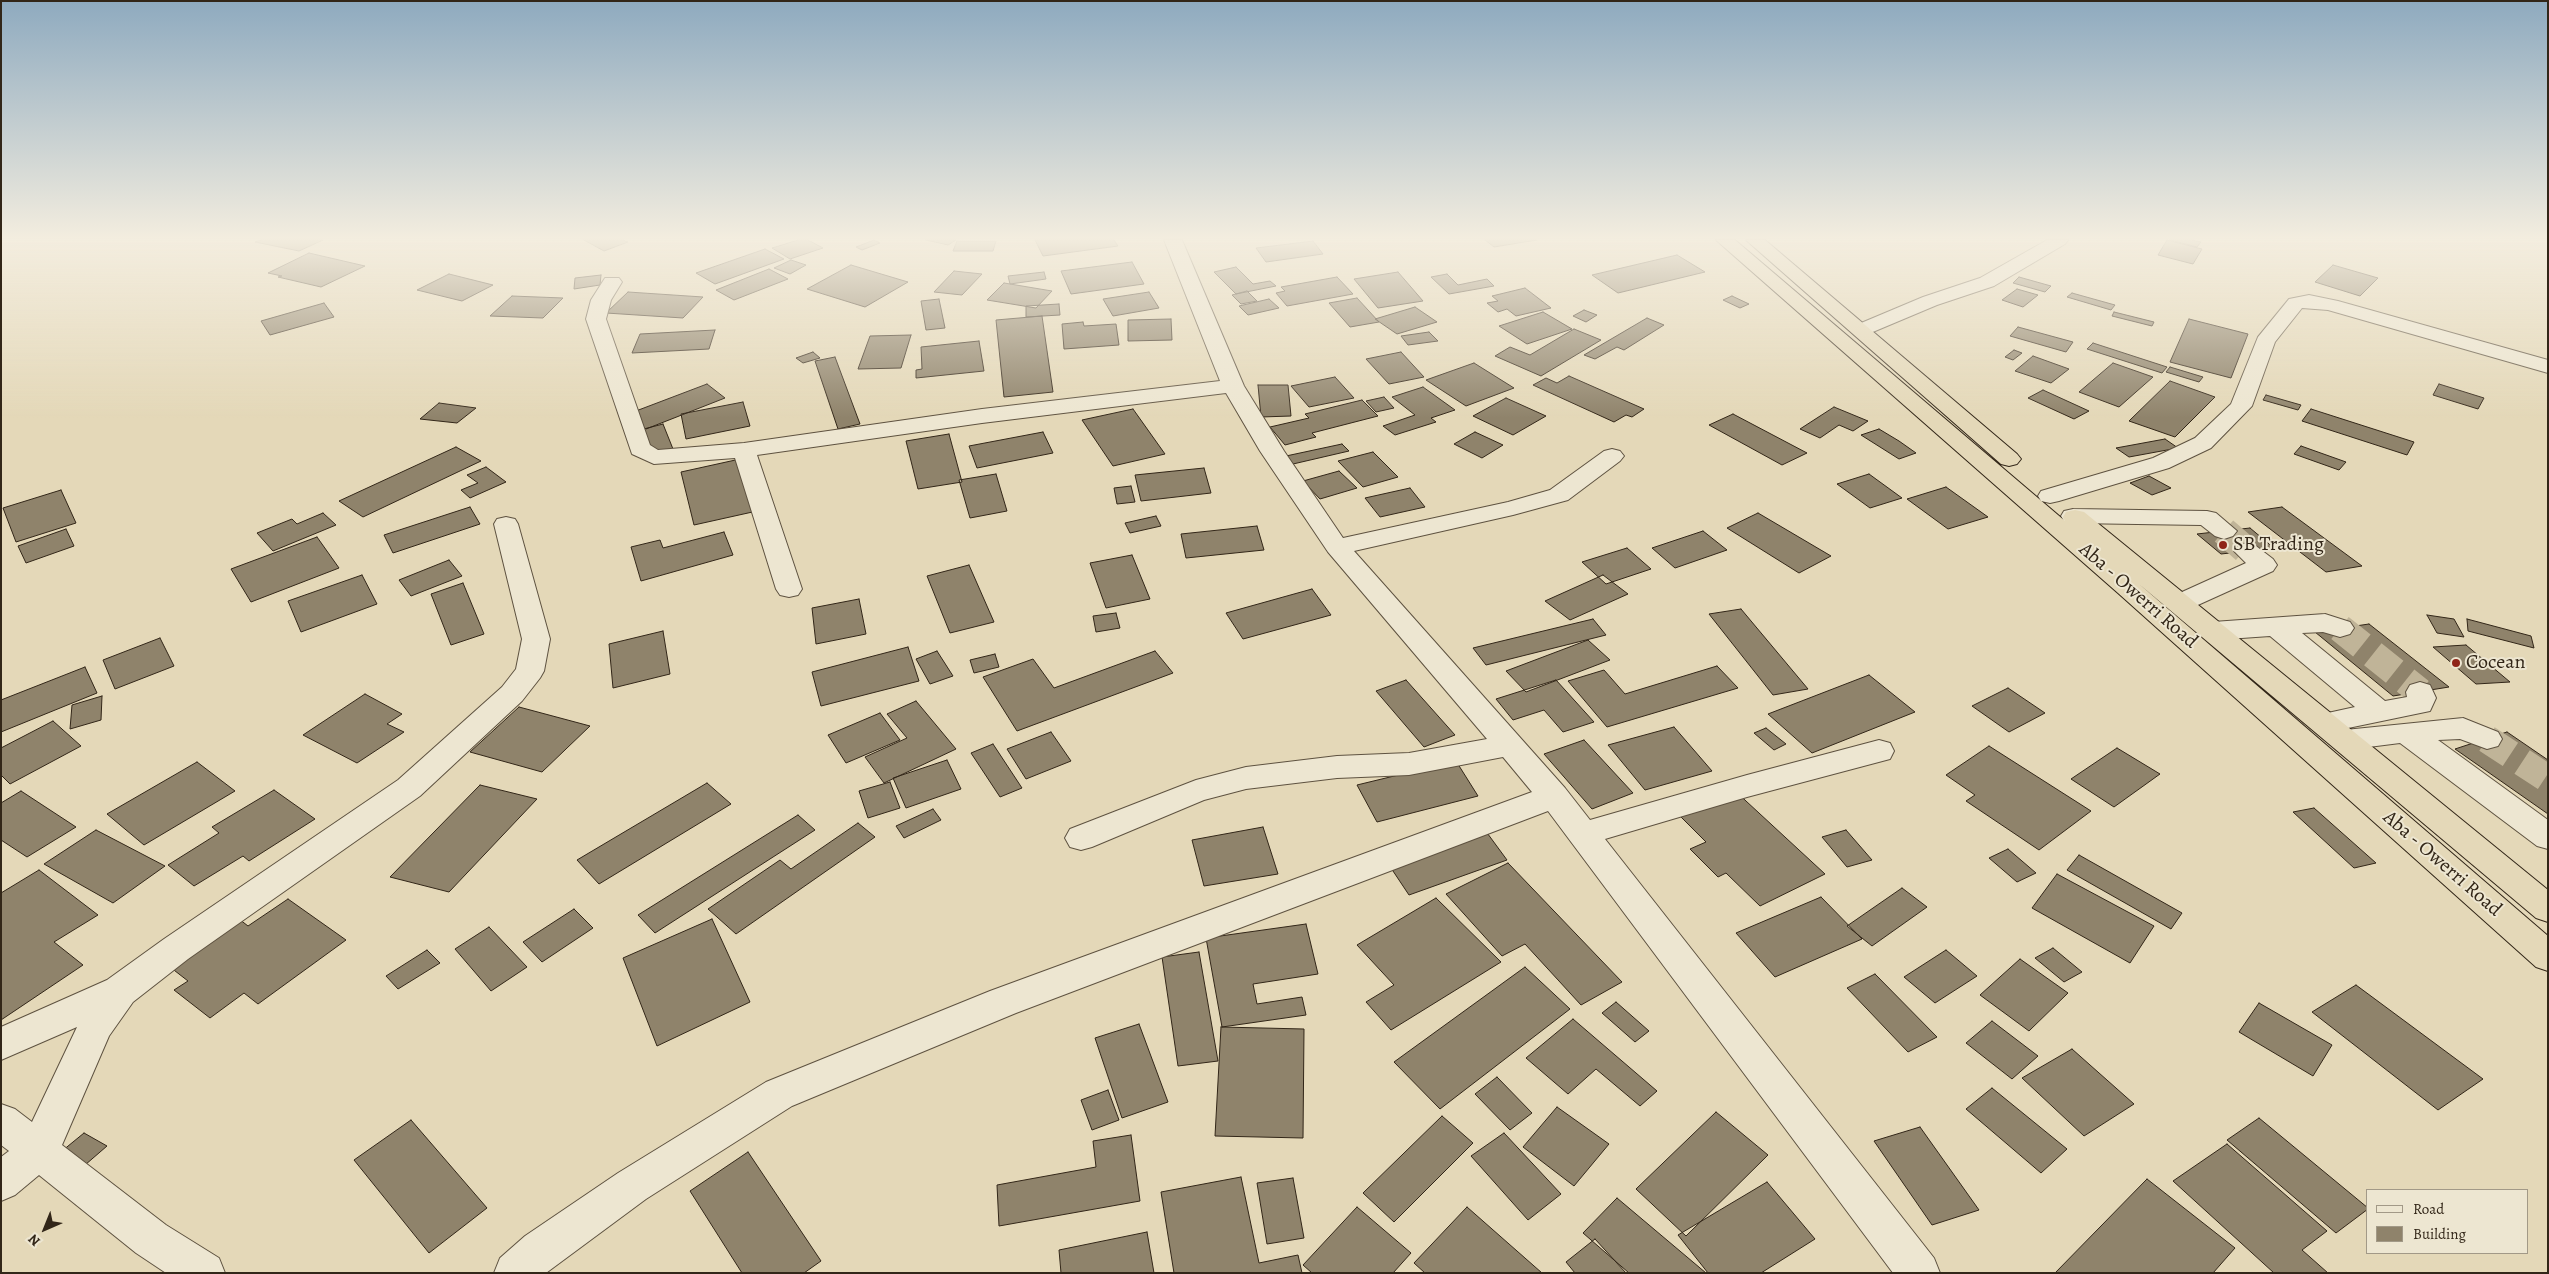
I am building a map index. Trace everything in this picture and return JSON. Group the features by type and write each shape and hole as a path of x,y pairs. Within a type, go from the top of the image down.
{"highway":[{"name":"Aba - Owerri Road","path":"1794,299 2127,586 2548,957"},
{"name":"Aba - Owerri Road","path":"1826,299 2073,516 2548,909"}],"street":[{"path":"601,299 596,320 640,449 654,457 744,450 982,416 1233,386"},
{"path":"1197,299 1233,386 1272,451 1337,547 1554,796 1919,1273"},
{"path":"1862,330 1935,299"},
{"path":"2050,496 2161,463 2203,443 2241,406 2264,341 2296,303 2309,301 2331,305 2548,367"},
{"path":"744,450 789,590"},
{"path":"1337,547 1514,508 1559,495 1612,456"},
{"path":"2073,516 2207,518 2224,531"},
{"path":"1,1044 120,991 176,949 409,788 512,694 530,671 536,639 506,524"},
{"path":"2180,603 2264,564 2247,551"},
{"path":"2213,631 2326,623 2340,628"},
{"path":"2276,626 2380,712"},
{"path":"2334,731 2380,712 2420,704 2422,698 2420,692"},
{"path":"2334,731 2406,732 2463,728 2487,739"},
{"path":"2406,732 2548,837"},
{"path":"1081,838 1196,791 1246,778 1337,767 1409,764 1509,745"},
{"path":"1583,834 1747,786 1879,751"},
{"path":"515,1273 540,1250 632,1186 780,1094 1003,1002 1554,796"},
{"path":"1,1182 39,1150 95,1028 120,991"},
{"path":"1,1120 151,1239 204,1273"}],"building":[{"path":"508,299 562,299 543,318 490,316"},
{"path":"620,299 701,299 683,318 606,313"},
{"path":"841,299 878,299 865,307"},
{"path":"939,299 945,328 926,330 921,301"},
{"path":"988,299 1044,299 1036,308"},
{"path":"1103,299 1154,299 1159,308 1113,316"},
{"path":"1236,299 1257,301 1241,304"},
{"path":"1270,299 1279,308 1248,315 1239,306"},
{"path":"1281,299 1323,299 1287,306"},
{"path":"1358,299 1379,322 1350,327 1329,303"},
{"path":"1371,299 1422,299 1423,301 1378,308"},
{"path":"1496,299 1540,299 1551,308 1516,316 1507,309 1498,312 1487,303 1498,301"},
{"path":"1739,299 1749,304 1740,308 1723,300"},
{"path":"2003,299 2032,299 2023,307"},
{"path":"2075,299 2095,299 2115,305 2111,310"},
{"path":"324,303 334,317 270,335 261,321"},
{"path":"1059,304 1060,315 1026,317 1026,306"},
{"path":"1415,307 1437,322 1397,334 1375,319"},
{"path":"1584,310 1597,315 1586,322 1573,316"},
{"path":"1543,312 1572,329 1527,344 1499,326"},
{"path":"2114,312 2154,322 2152,326 2112,316"},
{"path":"1042,316 1053,392 1004,397 996,320"},
{"path":"1647,318 1664,325 1624,350 1617,347 1595,359 1584,355"},
{"path":"1171,319 1172,340 1128,341 1128,320"},
{"path":"2189,319 2248,334 2231,378 2170,362"},
{"path":"1083,322 1084,326 1116,324 1119,345 1064,349 1062,324"},
{"path":"2018,327 2073,342 2066,352 2010,336"},
{"path":"1574,329 1601,340 1541,376 1495,356 1510,347 1530,355"},
{"path":"715,330 709,349 632,353 640,334"},
{"path":"1429,332 1438,341 1408,345 1401,336"},
{"path":"911,335 901,368 858,369 870,336"},
{"path":"979,341 984,371 916,378 916,370 922,369 921,347"},
{"path":"2093,343 2167,367 2162,373 2087,349"},
{"path":"2014,350 2022,353 2013,360 2005,357"},
{"path":"813,352 820,358 803,363 796,358"},
{"path":"1401,352 1424,377 1389,384 1366,359"},
{"path":"2033,356 2069,369 2051,383 2015,371"},
{"path":"835,357 860,424 838,429 815,361"},
{"path":"1474,363 1514,388 1466,406 1426,380"},
{"path":"2113,363 2153,377 2119,407 2079,392"},
{"path":"2170,367 2203,377 2199,382 2166,372"},
{"path":"1569,376 1644,409 1632,417 1626,415 1614,422 1533,385 1546,378 1557,383"},
{"path":"1335,377 1354,398 1309,407 1291,386"},
{"path":"2170,381 2215,397 2175,437 2129,421"},
{"path":"707,384 725,398 646,429 628,414"},
{"path":"2439,384 2484,398 2478,409 2433,395"},
{"path":"1258,385 1288,385 1291,416 1261,417"},
{"path":"1423,387 1455,410 1431,418 1436,422 1395,435 1383,426 1415,415 1392,397"},
{"path":"2043,390 2089,411 2074,419 2028,398"},
{"path":"2266,395 2301,405 2298,410 2263,400"},
{"path":"1384,397 1394,408 1376,412 1366,401"},
{"path":"1506,398 1546,416 1513,435 1473,416"},
{"path":"1362,400 1378,416 1312,433 1316,437 1285,445 1270,427 1309,418 1305,414"},
{"path":"743,402 750,426 686,439 681,414"},
{"path":"439,403 476,408 457,423 420,419"},
{"path":"1834,407 1868,421 1853,431 1839,425 1820,438 1800,429"},
{"path":"1133,409 1165,454 1113,466 1082,420"},
{"path":"2311,409 2414,442 2407,455 2302,421"},
{"path":"1733,414 1807,453 1782,465 1709,425"},
{"path":"663,424 673,449 650,454 640,430"},
{"path":"1879,429 1916,453 1899,459 1861,435"},
{"path":"1043,432 1053,453 977,468 969,446"},
{"path":"1475,432 1503,445 1482,458 1454,444"},
{"path":"949,434 962,482 918,489 906,441"},
{"path":"2165,439 2178,448 2129,457 2116,448"},
{"path":"1342,444 1349,451 1293,464 1286,456"},
{"path":"2301,446 2346,462 2339,470 2294,454"},
{"path":"456,447 481,461 363,517 339,501"},
{"path":"1373,452 1398,477 1363,487 1338,461"},
{"path":"740,459 757,511 694,525 681,472"},
{"path":"486,467 506,482 470,498 461,490 478,483 467,475"},
{"path":"1204,468 1211,493 1141,501 1135,475"},
{"path":"1339,471 1357,488 1320,499 1303,481"},
{"path":"996,474 1007,511 970,518 959,480"},
{"path":"1869,474 1902,498 1870,508 1837,484"},
{"path":"2149,476 2171,488 2152,495 2130,483"},
{"path":"1131,486 1135,502 1117,504 1114,488"},
{"path":"1946,487 1988,517 1948,529 1907,499"},
{"path":"1410,488 1425,507 1380,517 1365,498"},
{"path":"61,490 76,523 16,542 3,508"},
{"path":"470,507 480,524 393,553 384,535"},
{"path":"2282,507 2362,566 2326,572 2248,512"},
{"path":"323,513 336,525 273,551 257,533 292,519 297,524"},
{"path":"1758,513 1831,556 1799,573 1727,528"},
{"path":"1156,516 1161,526 1130,533 1125,523"},
{"path":"1257,526 1264,550 1186,558 1181,534"},
{"path":"2250,528 2274,548 2221,554 2197,534"},
{"path":"66,529 74,546 26,563 18,546"},
{"path":"1703,531 1727,550 1675,568 1652,548"},
{"path":"724,532 733,555 641,581 631,547 660,540 663,548"},
{"path":"317,537 339,568 251,602 231,569"},
{"path":"1627,548 1651,569 1606,584 1582,562"},
{"path":"1132,555 1150,599 1106,608 1090,563"},
{"path":"449,560 462,576 411,596 399,580"},
{"path":"969,565 994,622 950,633 927,576"},
{"path":"362,575 377,604 301,632 288,601"},
{"path":"1603,575 1628,594 1570,620 1545,601"},
{"path":"463,583 484,634 451,645 431,594"},
{"path":"1312,589 1331,615 1243,639 1226,613"},
{"path":"859,599 866,634 816,644 812,608"},
{"path":"1741,609 1808,689 1773,695 1709,614"},
{"path":"1116,613 1120,628 1096,632 1093,616"},
{"path":"2427,615 2454,619 2464,637 2437,633"},
{"path":"1593,619 1606,635 1486,665 1473,648"},
{"path":"2467,619 2531,636 2534,648 2468,631"},
{"path":"2369,624 2449,687 2393,696 2315,632"},
{"path":"663,631 670,674 613,688 609,644"},
{"path":"160,638 174,666 115,689 103,660"},
{"path":"1588,640 1610,660 1526,692 1506,671"},
{"path":"2466,645 2510,682 2476,684 2433,647"},
{"path":"908,647 919,681 821,706 812,672"},
{"path":"937,651 953,676 930,684 916,659"},
{"path":"1155,651 1173,673 1017,731 983,677 1033,659 1054,688"},
{"path":"995,654 999,667 974,673 970,660"},
{"path":"1717,666 1738,688 1607,727 1568,681 1604,670 1625,694"},
{"path":"85,667 97,693 1,732 1,700"},
{"path":"1869,675 1915,712 1812,753 1768,714"},
{"path":"1406,680 1455,735 1424,747 1376,691"},
{"path":"1556,680 1594,722 1563,732 1544,710 1513,720 1496,699"},
{"path":"2008,688 2045,713 2009,732 1972,706"},
{"path":"365,694 402,714 387,724 404,732 357,763 303,735"},
{"path":"102,696 101,720 70,729 72,705"},
{"path":"916,701 956,749 884,783 865,757 907,738 887,714"},
{"path":"519,707 590,726 542,772 470,752"},
{"path":"880,713 900,740 846,763 828,735"},
{"path":"53,721 81,746 10,784 1,775 1,748"},
{"path":"1674,727 1712,771 1645,790 1608,745"},
{"path":"1766,728 1786,744 1774,750 1754,733"},
{"path":"1051,732 1071,761 1026,779 1007,749"},
{"path":"2507,732 2548,760 2548,814 2455,749"},
{"path":"1584,740 1633,793 1592,809 1544,754"},
{"path":"993,744 1022,788 1000,797 971,753"},
{"path":"1989,746 2091,811 2039,850 1966,801 1975,795 1946,775"},
{"path":"2117,748 2160,774 2114,807 2071,779"},
{"path":"947,760 961,789 906,808 893,778"},
{"path":"1456,761 1478,796 1377,822 1357,785"},
{"path":"197,762 235,791 144,845 107,814"},
{"path":"890,782 900,808 868,818 859,791"},
{"path":"707,783 731,804 599,884 577,860"},
{"path":"480,785 537,799 449,892 390,877"},
{"path":"1733,789 1825,874 1760,906 1726,873 1718,877 1690,849 1706,842 1678,814"},
{"path":"274,790 315,819 249,861 243,856 194,886 168,865 219,833 212,827"},
{"path":"21,791 76,827 27,857 1,840 1,803"},
{"path":"2314,808 2376,863 2354,868 2293,812"},
{"path":"933,809 941,820 904,838 896,826"},
{"path":"798,815 815,830 655,933 638,915"},
{"path":"858,823 875,837 736,934 708,909 780,860 791,869"},
{"path":"1482,826 1507,860 1409,895 1385,859"},
{"path":"1263,827 1278,874 1204,886 1192,840"},
{"path":"96,830 165,866 113,903 44,864"},
{"path":"1846,830 1872,860 1847,867 1822,837"},
{"path":"2008,849 2036,873 2017,882 1989,858"},
{"path":"2079,855 2182,913 2171,929 2067,870"},
{"path":"1508,863 1622,982 1581,1005 1525,944 1502,956 1446,894"},
{"path":"39,870 98,915 54,942 83,965 1,1020 1,893"},
{"path":"2057,874 2154,926 2130,963 2032,908"},
{"path":"1902,888 1927,907 1872,946 1847,926"},
{"path":"1821,897 1862,939 1775,977 1736,933"},
{"path":"1436,898 1501,962 1391,1030 1366,1002 1394,985 1357,945"},
{"path":"288,899 346,940 258,1004 244,993 210,1018 174,990 188,981 170,967 239,919 248,926"},
{"path":"574,909 593,928 542,962 523,942"},
{"path":"712,919 750,1002 657,1046 623,958"},
{"path":"1306,924 1318,974 1253,984 1257,1004 1302,997 1306,1015 1222,1027 1206,938"},
{"path":"489,927 527,967 491,991 455,949"},
{"path":"2053,948 2082,972 2064,982 2035,958"},
{"path":"427,950 440,963 398,989 386,976"},
{"path":"1946,950 1977,976 1935,1003 1904,977"},
{"path":"1199,952 1218,1061 1178,1066 1162,957"},
{"path":"2020,959 2068,993 2029,1031 1980,995"},
{"path":"1525,967 1570,1009 1440,1109 1394,1062"},
{"path":"1875,974 1937,1037 1908,1052 1847,988"},
{"path":"2356,985 2483,1079 2438,1110 2312,1012"},
{"path":"1616,1002 1649,1031 1635,1042 1602,1013"},
{"path":"2259,1003 2332,1045 2313,1076 2239,1032"},
{"path":"1573,1019 1657,1091 1640,1106 1596,1069 1568,1094 1526,1058"},
{"path":"1992,1021 2038,1056 2012,1079 1966,1043"},
{"path":"1139,1024 1168,1102 1122,1118 1095,1038"},
{"path":"1221,1027 1304,1029 1303,1138 1215,1136"},
{"path":"2072,1049 2134,1104 2084,1136 2022,1078"},
{"path":"1497,1077 1532,1113 1510,1130 1475,1094"},
{"path":"1992,1088 2067,1149 2041,1173 1966,1109"},
{"path":"1108,1090 1119,1120 1092,1130 1081,1100"},
{"path":"1557,1107 1609,1144 1574,1186 1523,1147"},
{"path":"1716,1112 1768,1155 1686,1236 1636,1189"},
{"path":"1442,1116 1473,1143 1394,1222 1363,1193"},
{"path":"2259,1118 2366,1206 2366,1210 2336,1233 2227,1140"},
{"path":"411,1120 487,1208 429,1253 354,1160"},
{"path":"1920,1127 1979,1210 1932,1225 1874,1141"},
{"path":"84,1133 107,1146 63,1184 40,1169"},
{"path":"1504,1133 1561,1194 1528,1220 1471,1156"},
{"path":"1131,1135 1140,1201 999,1226 997,1185 1096,1167 1093,1141"},
{"path":"2227,1144 2327,1231 2302,1250 2328,1273 2274,1273 2173,1181"},
{"path":"748,1152 821,1261 804,1273 742,1273 690,1191"},
{"path":"1241,1177 1259,1263 1298,1255 1302,1273 1174,1273 1161,1192"},
{"path":"1293,1178 1304,1238 1267,1244 1257,1183"},
{"path":"2147,1179 2235,1248 2213,1273 2055,1273"},
{"path":"1767,1182 1815,1239 1761,1273 1708,1273 1678,1235"},
{"path":"1617,1198 1706,1273 1629,1273 1583,1233"},
{"path":"1357,1207 1411,1253 1393,1273 1312,1273 1303,1265"},
{"path":"1467,1207 1542,1273 1425,1273 1414,1263"},
{"path":"1147,1232 1154,1273 1061,1273 1059,1250"},
{"path":"1595,1239 1626,1273 1575,1273 1566,1262"}],"tunnel":[{"path":"2224,531 2247,551"},
{"path":"2340,628 2420,692"},
{"path":"2487,739 2548,779"}],"place":[{"name":"SB Trading","path":"2223,545"},
{"name":"Cocean","path":"2456,663"}]}
